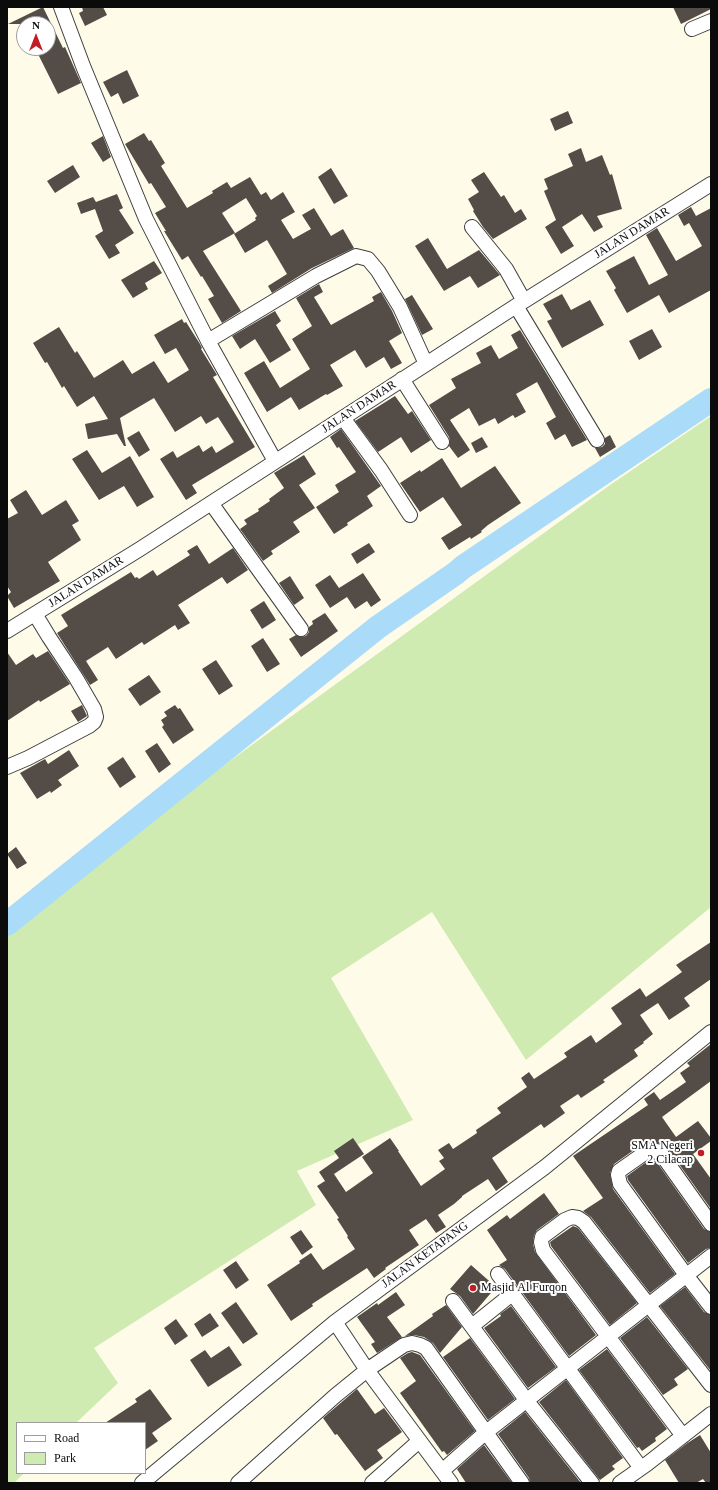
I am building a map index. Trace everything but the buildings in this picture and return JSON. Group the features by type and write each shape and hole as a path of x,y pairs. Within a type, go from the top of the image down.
{"street":[{"path":"61,7 83,66 146,219 208,340 275,461"},
{"path":"692,29 711,21"},
{"name":"JALAN DAMAR","path":"7,631 211,503 520,304 711,184"},
{"path":"472,227 506,269 520,304 597,440"},
{"path":"208,340 316,276 356,256 368,259 378,271 400,307 426,364"},
{"path":"402,380 442,442"},
{"path":"343,418 381,470 410,516"},
{"path":"211,503 301,629"},
{"path":"7,767 28,758 89,726 94,722 96,717 94,709 76,678 36,614"},
{"name":"JALAN KETAPANG","path":"142,1483 335,1322 545,1167 711,1032"},
{"path":"711,1224 662,1155 657,1151 646,1152 619,1171 618,1175 620,1184 686,1276 711,1307"},
{"path":"683,1436 544,1250 541,1242 542,1236 564,1220 572,1217 578,1218 584,1222 711,1385"},
{"path":"442,1471 485,1433 711,1256"},
{"path":"498,1274 641,1468"},
{"path":"472,1326 512,1294"},
{"path":"453,1301 527,1401 592,1483"},
{"path":"335,1322 367,1370 419,1442 451,1483"},
{"path":"238,1483 335,1396 367,1370 404,1345 412,1343 426,1348 522,1483"},
{"path":"620,1483 711,1414"},
{"path":"372,1483 419,1442"}],"green space":[{"path":"711,416 711,907 526,1060 432,912 331,978 413,1120 297,1171 316,1205 94,1348 118,1383 77,1422 16,1422 16,1474 23,1474 14,1483 7,1483 7,925 19,914 610,485"}],"waterway":[{"path":"7,924 378,627 463,567 711,400"}],"place":[{"name":"SMA Negeri 2 Cilacap","path":"701,1153"},
{"name":"Masjid Al Furqon","path":"473,1288"}]}
